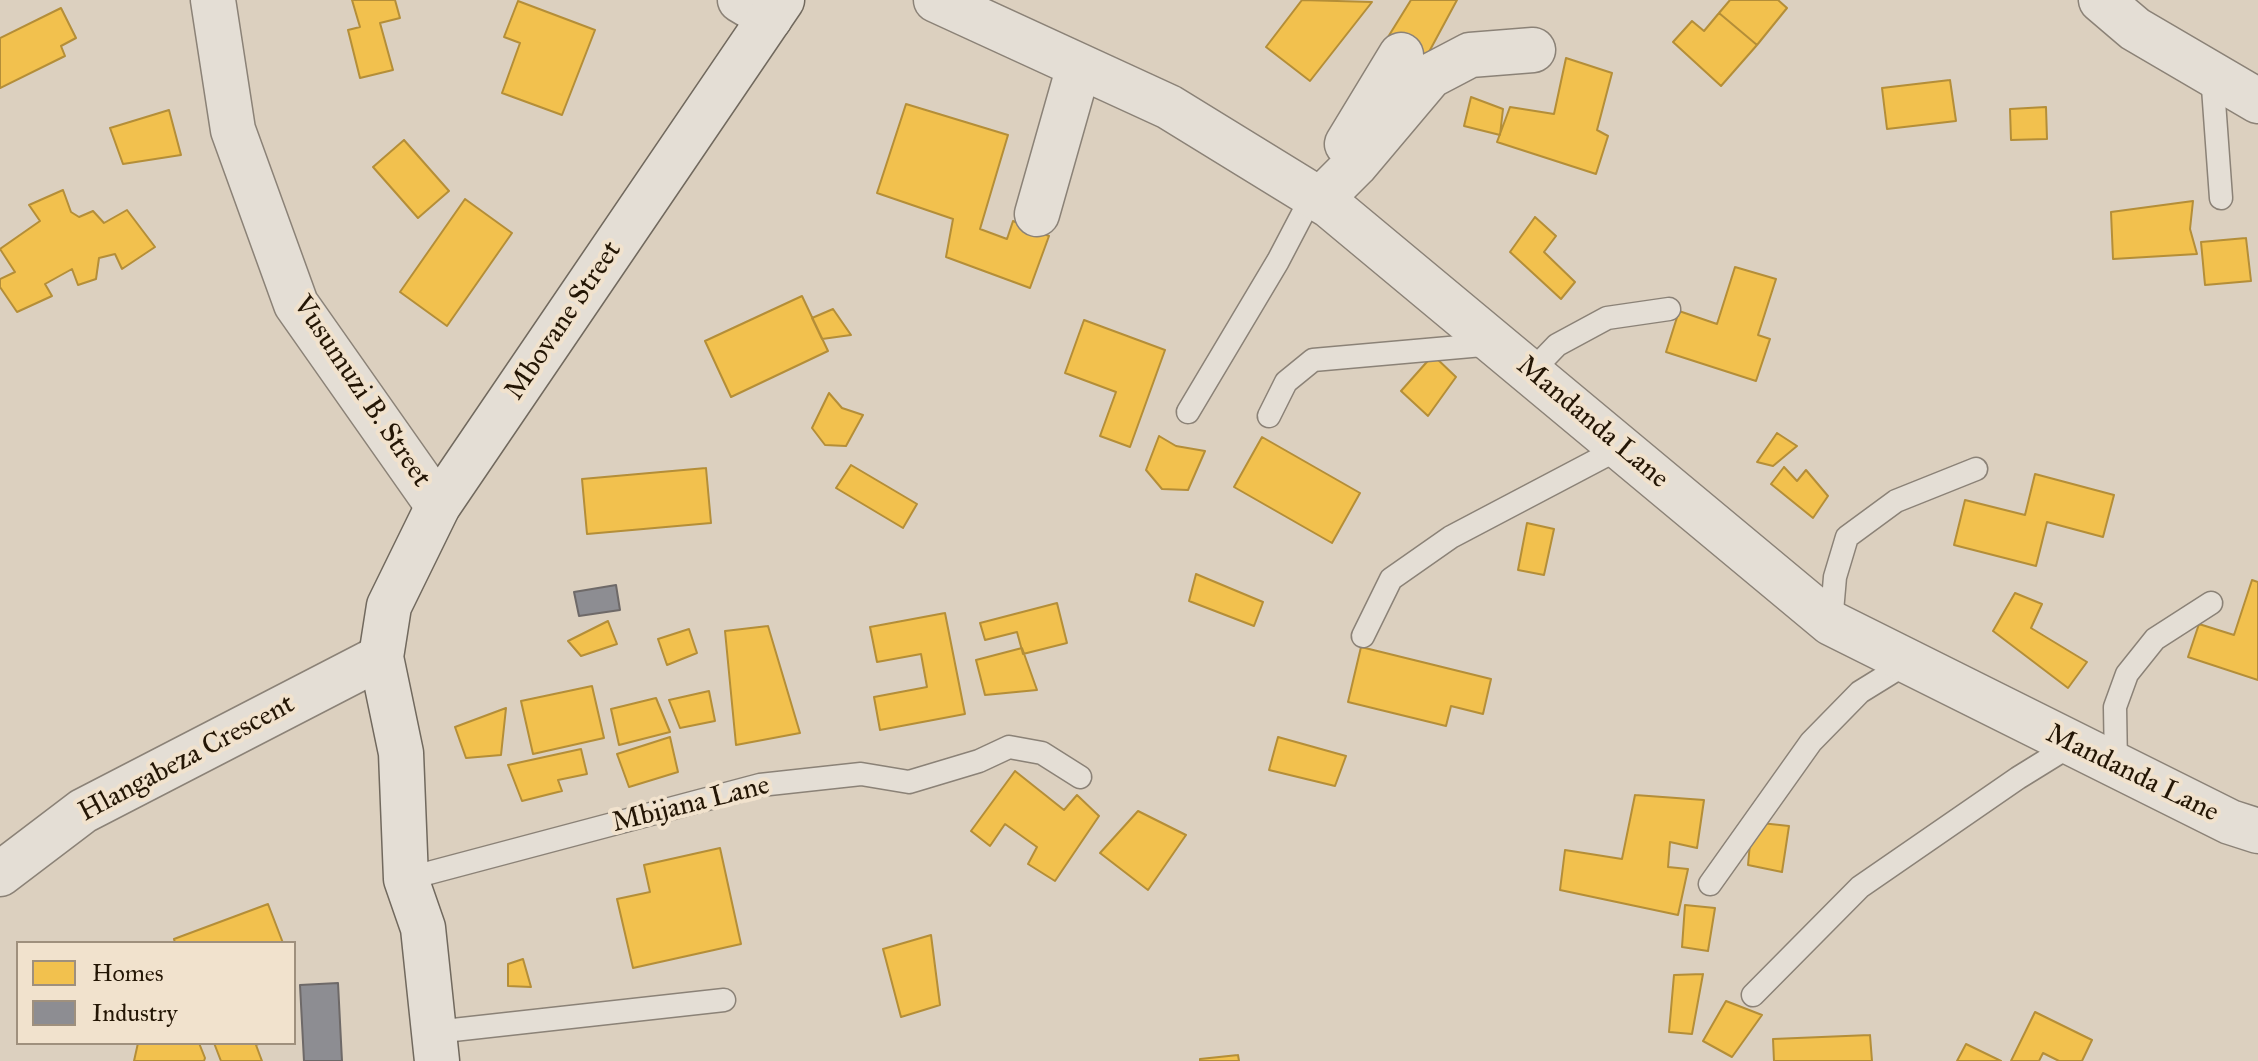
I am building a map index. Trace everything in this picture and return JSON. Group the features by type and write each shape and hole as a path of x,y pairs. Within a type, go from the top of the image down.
{"street":[{"name":"Vusumuzi B. Street","path":"213,0 233,130 296,304 438,506"},
{"name":"Mandanda Lane","path":"936,0 1169,107 1316,198 1622,447 1831,623 2230,822 2258,831"},
{"path":"2101,0 2135,29 2258,101"},
{"name":"Mbovane Street","path":"381,657 389,606 438,506 764,6"},
{"path":"1316,198 1355,165 1430,76 1470,55 1533,50"},
{"path":"1316,198 1401,55"},
{"path":"1037,214 1079,66"},
{"path":"381,657 401,753 406,879 423,928 436,1047"},
{"name":"Hlangabeza Crescent","path":"0,874 83,811 381,657"}],"lane":[{"path":"2212,74 2221,198"},
{"path":"1188,412 1316,198"},
{"path":"1531,372 1557,345 1607,318 1669,309"},
{"path":"1269,416 1286,382 1313,360 1496,344"},
{"path":"1363,636 1391,579 1451,537 1622,447"},
{"path":"1831,623 1835,577 1847,537 1896,501 1976,469"},
{"path":"2116,766 2115,707 2127,674 2155,639 2211,603"},
{"path":"1710,884 1811,742 1860,692 1907,663"},
{"path":"1753,995 1860,887 2018,778 2073,744"},
{"name":"Mbijana Lane","path":"406,879 760,785 861,774 909,782 979,761 1009,747 1042,753 1080,777"},
{"path":"436,1047 724,1000"}],"building: Homes":[{"path":"352,0 395,0 400,18 380,23 393,70 360,78 348,30 360,27"},
{"path":"1302,0 1372,2 1310,81 1266,47"},
{"path":"1411,0 1457,0 1423,63 1388,37"},
{"path":"1730,0 1778,0 1787,8 1757,45 1719,13"},
{"path":"518,1 595,30 562,115 502,93 520,43 504,37"},
{"path":"61,8 76,38 61,46 65,56 0,88 0,38"},
{"path":"1719,13 1757,45 1721,86 1673,42 1692,21 1704,31"},
{"path":"1566,58 1612,73 1597,130 1608,136 1596,174 1497,142 1510,107 1554,114"},
{"path":"1950,80 1956,121 1887,129 1882,88"},
{"path":"1471,97 1503,109 1500,135 1464,126"},
{"path":"906,104 1008,135 980,229 1007,239 1013,221 1049,236 1030,288 946,257 953,219 877,193"},
{"path":"2046,107 2047,139 2011,140 2010,109"},
{"path":"169,110 181,155 123,164 110,128"},
{"path":"404,140 449,191 418,218 373,167"},
{"path":"63,190 71,212 79,217 93,211 104,223 127,210 155,247 122,269 115,254 99,258 96,279 78,285 72,269 45,284 52,296 17,312 0,287 0,279 15,272 0,249 40,221 29,205"},
{"path":"465,199 512,233 447,326 400,292"},
{"path":"2193,201 2190,229 2197,254 2113,259 2111,212"},
{"path":"1535,217 1556,236 1544,252 1575,282 1561,299 1510,252"},
{"path":"2246,238 2251,281 2205,285 2201,242"},
{"path":"1735,267 1776,279 1758,335 1770,339 1756,381 1666,352 1679,311 1717,324"},
{"path":"802,296 828,351 731,397 705,341"},
{"path":"833,309 851,335 822,339 812,318"},
{"path":"1084,320 1165,350 1130,447 1100,436 1116,392 1065,373"},
{"path":"1433,355 1456,377 1428,416 1401,391"},
{"path":"829,393 842,408 863,415 846,446 825,445 812,428"},
{"path":"1777,433 1797,446 1773,466 1757,462"},
{"path":"1159,436 1176,446 1205,451 1188,490 1162,489 1146,470"},
{"path":"1262,437 1360,493 1332,543 1234,487"},
{"path":"851,465 917,504 903,528 836,488"},
{"path":"1784,467 1797,481 1806,470 1828,496 1813,518 1771,484"},
{"path":"706,468 711,523 587,534 582,479"},
{"path":"2035,474 2114,495 2103,537 2047,522 2036,566 1954,545 1965,500 2025,515"},
{"path":"1527,523 1554,529 1544,575 1518,570"},
{"path":"1196,574 1263,602 1254,626 1189,601"},
{"path":"2252,580 2258,582 2258,680 2188,657 2199,624 2234,635"},
{"path":"2015,593 2042,604 2031,628 2087,662 2068,688 1993,631"},
{"path":"1057,603 1067,643 1023,654 1017,632 985,640 980,623"},
{"path":"945,613 965,714 880,730 874,697 927,687 921,654 877,662 870,627"},
{"path":"608,621 617,644 581,656 568,641"},
{"path":"768,626 800,733 736,745 725,631"},
{"path":"689,629 697,653 667,665 658,639"},
{"path":"1361,647 1491,679 1483,714 1451,706 1446,726 1348,702"},
{"path":"1022,648 1037,690 985,695 976,660"},
{"path":"592,686 604,738 533,754 521,701"},
{"path":"709,691 715,721 680,728 669,700"},
{"path":"656,698 670,732 619,745 611,709"},
{"path":"506,708 501,755 466,758 455,727"},
{"path":"670,737 678,772 629,787 617,754"},
{"path":"1278,737 1346,756 1335,786 1269,770"},
{"path":"581,749 587,774 558,780 562,791 522,801 508,765"},
{"path":"1015,771 1064,810 1077,795 1099,816 1055,881 1028,864 1037,847 1005,824 990,846 971,831"},
{"path":"1635,795 1704,800 1697,848 1670,842 1668,867 1688,869 1678,915 1560,890 1565,850 1622,859"},
{"path":"1138,811 1186,835 1148,890 1100,853"},
{"path":"1752,822 1789,826 1782,872 1748,865"},
{"path":"720,848 741,944 633,968 617,899 650,892 644,865"},
{"path":"268,904 282,941 174,941"},
{"path":"1685,905 1715,908 1708,951 1682,947"},
{"path":"931,935 940,1005 901,1017 883,949"},
{"path":"523,959 531,987 508,986 508,964"},
{"path":"1703,974 1692,1034 1669,1032 1674,975"},
{"path":"1726,1001 1762,1015 1732,1057 1703,1041"},
{"path":"2035,1012 2092,1040 2082,1061 2059,1061 2043,1053 2039,1061 2011,1061"},
{"path":"1870,1035 1872,1061 1774,1061 1773,1039"},
{"path":"1966,1044 2001,1061 1957,1061"},
{"path":"138,1045 200,1045 205,1058 204,1061 134,1061"},
{"path":"215,1045 256,1045 262,1061 221,1061"},
{"path":"1238,1055 1239,1061 1200,1061 1200,1059"}],"building: Industry":[{"path":"616,585 620,610 579,616 574,592"},
{"path":"338,983 342,1061 304,1061 300,985"}]}
